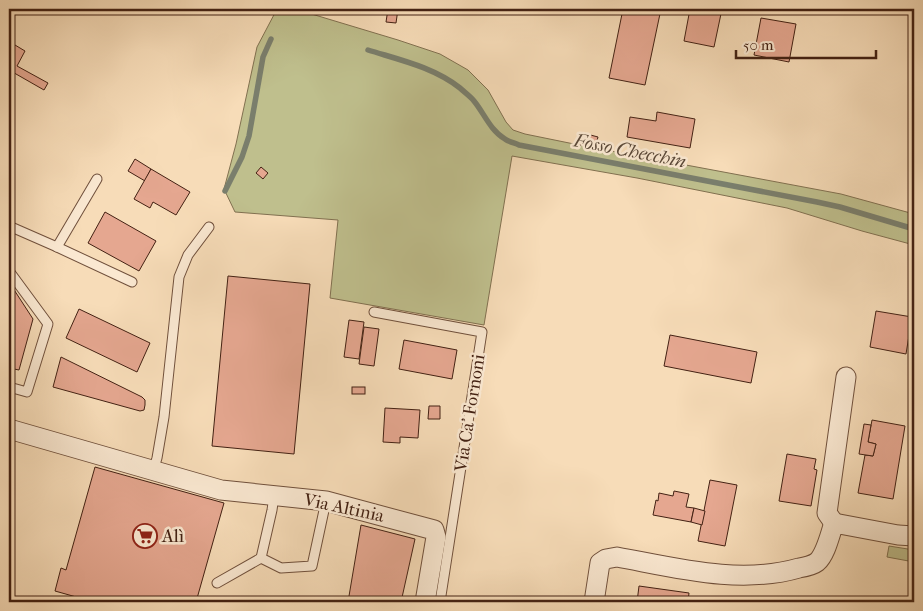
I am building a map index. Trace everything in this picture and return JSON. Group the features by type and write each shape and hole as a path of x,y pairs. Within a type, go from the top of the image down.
{"street":[{"path":"846,377 827,513 834,523 898,535 914,536"},
{"name":"Via Altinia","path":"9,429 221,490 326,501 434,530 436,537 425,602"},
{"path":"594,602 600,563 606,559 617,557 720,574 747,575 789,571 817,562 824,552 834,523"}],"lane":[{"path":"57,247 97,180"},
{"path":"9,226 132,282"},
{"path":"153,471 164,417 179,277 188,255 209,227"},
{"path":"9,271 48,324 27,392 9,387"},
{"name":"Via Ca' Fornoni","path":"374,312 482,332 440,602"},
{"path":"217,584 261,558 274,496"},
{"path":"261,558 281,568 312,566 326,501"}],"green space":[{"path":"277,9 295,9 440,54 468,70 488,90 506,122 513,130 579,145 841,194 914,214 914,245 787,208 637,178 512,156 484,325 330,298 338,220 235,212 224,189 236,144 257,47"},
{"path":"889,546 914,550 914,562 887,557"}],"building":[{"path":"388,9 398,9 396,23 386,22"},
{"path":"623,9 661,9 645,85 609,78"},
{"path":"690,9 722,9 714,47 684,41"},
{"path":"761,18 796,24 789,62 754,55"},
{"path":"10,42 25,51 17,66 48,83 44,90 9,70"},
{"path":"9,97 13,99 9,108"},
{"path":"657,112 695,119 690,148 627,137 630,117 656,121"},
{"path":"583,133 598,137 595,148 580,145"},
{"path":"135,159 151,169 145,181 128,171"},
{"path":"261,167 268,173 263,179 256,173"},
{"path":"151,169 190,192 176,215 153,202 150,208 134,199"},
{"path":"105,212 156,241 139,271 88,243"},
{"path":"228,276 310,284 294,454 212,446"},
{"path":"9,282 33,319 19,370 9,368"},
{"path":"79,309 150,343 137,372 66,338"},
{"path":"876,311 912,317 906,354 870,347"},
{"path":"349,320 364,322 359,359 344,357"},
{"path":"364,327 379,329 374,366 359,364"},
{"path":"670,335 757,352 751,383 664,366"},
{"path":"404,340 457,350 452,379 399,369"},
{"path":"61,357 142,397 145,400 144,410 140,411 53,387"},
{"path":"352,387 365,387 365,394 352,394"},
{"path":"429,406 440,406 440,419 428,419"},
{"path":"385,408 420,410 418,438 400,437 400,443 383,442"},
{"path":"872,420 905,426 893,499 858,493 865,455 873,456 876,444 868,442"},
{"path":"864,424 871,425 868,442 876,444 873,456 859,454"},
{"path":"787,454 816,459 814,469 817,470 811,506 779,501"},
{"name":"Alì","path":"95,467 224,503 196,602 94,602 55,591 61,568 66,570"},
{"path":"710,480 737,485 725,546 698,541"},
{"path":"674,491 689,494 686,507 694,508 691,522 653,515 659,493 673,496"},
{"path":"694,508 705,511 702,525 691,522"},
{"path":"361,525 415,539 401,602 348,602"},
{"path":"639,586 689,593 688,602 637,602"}],"waterway":[{"name":"Fosso Checchin","path":"225,191 242,157 249,136 263,57 271,39"},
{"name":"Fosso Checchin","path":"368,50 427,69 450,81 472,99 491,126 500,135 508,141 519,145 817,202 914,229"}],"place":[{"name":"Alì","path":"145,536"}]}
